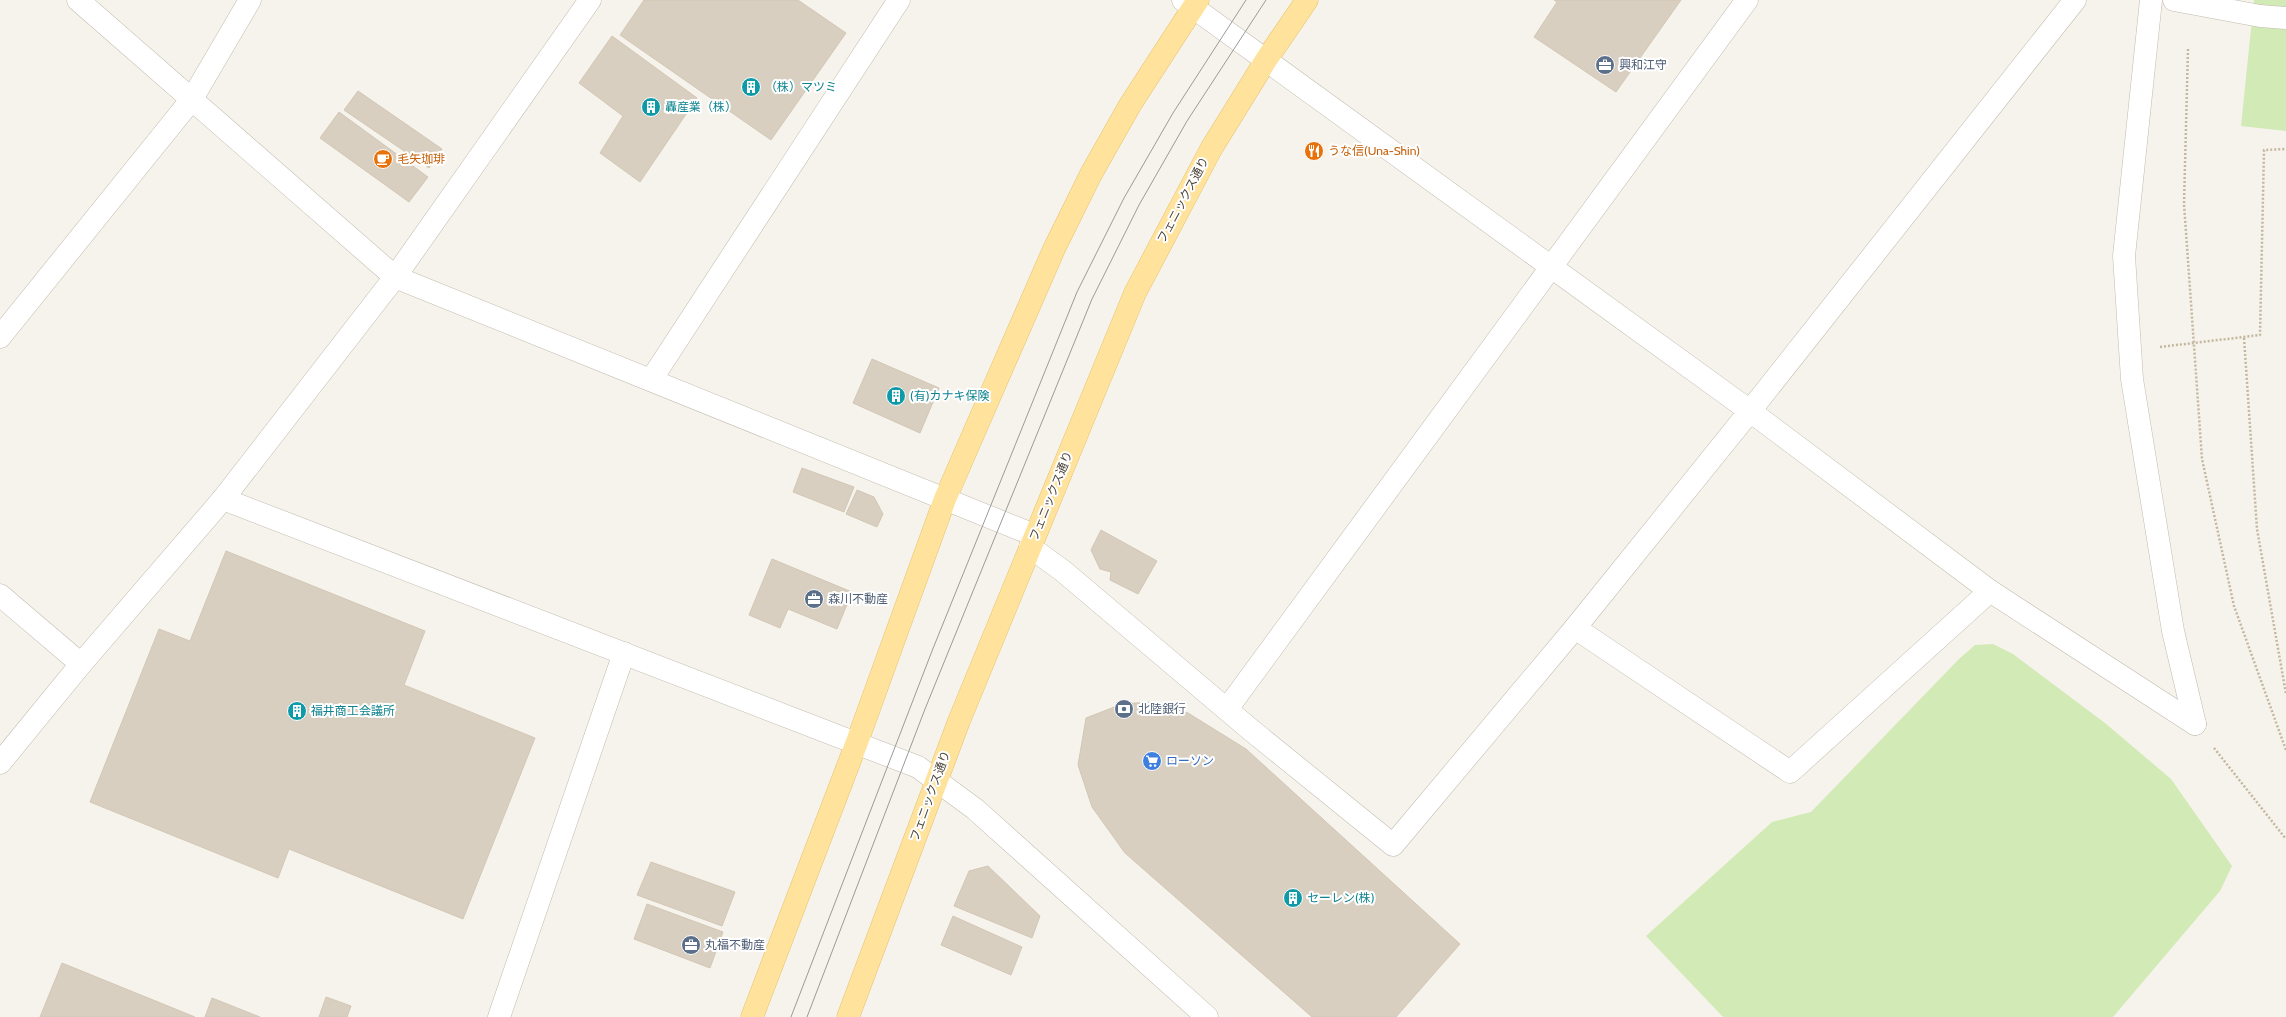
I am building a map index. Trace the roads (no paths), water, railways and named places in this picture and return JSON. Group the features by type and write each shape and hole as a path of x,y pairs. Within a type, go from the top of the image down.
{"main road":[{"name":"フェニックス通り","path":"848,1017 936,780 1032,541 1135,293 1211,149 1266,60 1307,0"},
{"path":"752,1017 857,742 945,499 1054,249 1091,174 1191,2"}],"street":[{"path":"78,0 395,277 945,499 1032,541 1063,571 1227,709 1393,845 1575,628 1750,412 2075,0"},
{"path":"0,337 192,99 250,0"},
{"path":"0,763 81,664 223,499 395,277 590,0"},
{"path":"651,380 899,0"},
{"path":"1227,709 1747,0"},
{"path":"1191,2 1266,60 1750,412 1990,591 2195,724 2173,630 2132,379 2124,256 2151,0"},
{"path":"2182,2 2260,16 2286,18"},
{"path":"223,499 857,742 918,767 975,809 1208,1017"},
{"path":"1575,628 1790,772 1990,591"},
{"path":"0,595 81,664"},
{"path":"499,1017 624,653"}],"tram line":[{"path":"791,1017 932,651 1077,292 1124,198 1173,113 1246,0"},
{"path":"807,1017 925,709 1092,299 1139,205 1187,121 1266,0"}],"place":[{"name":"興和江守","path":"1605,65"},
{"name":"（株）マツミ","path":"751,87"},
{"name":"轟産業（株）","path":"651,107"},
{"name":"うな信(Una-Shin)","path":"1314,151"},
{"name":"毛矢珈琲","path":"383,159"},
{"name":"(有)カナキ保険","path":"896,396"},
{"name":"森川不動産","path":"814,599"},
{"name":"北陸銀行","path":"1124,709"},
{"name":"福井商工会議所","path":"297,711"},
{"name":"ローソン","path":"1152,761"},
{"name":"セーレン(株)","path":"1293,898"},
{"name":"丸福不動産","path":"691,945"}]}
